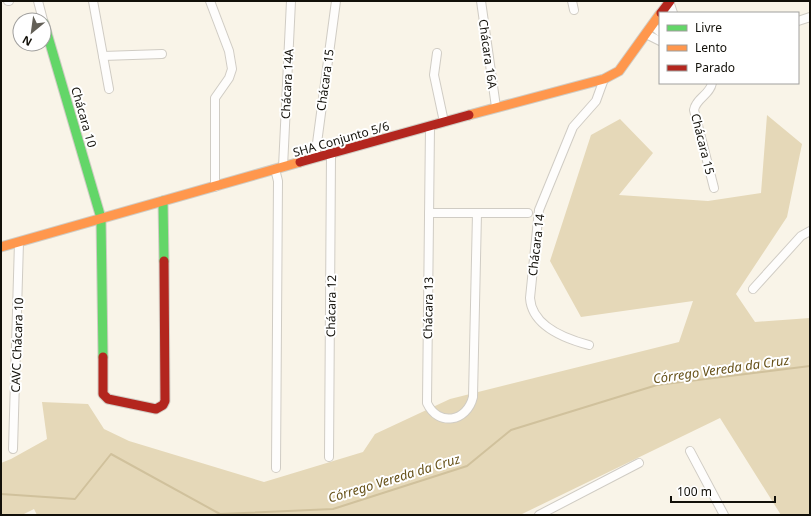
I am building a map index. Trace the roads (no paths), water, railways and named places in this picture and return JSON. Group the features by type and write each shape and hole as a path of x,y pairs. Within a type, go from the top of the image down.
{"street":[{"path":"38,1 41,12"},
{"path":"93,1 110,89"},
{"path":"210,1 229,51 232,69 229,78 215,98 215,187"},
{"name":"Chácara 14A","path":"279,168 291,1"},
{"name":"Chácara 15","path":"315,158 336,1"},
{"name":"Chácara 16A","path":"481,1 496,107"},
{"path":"572,1 574,10"},
{"path":"669,1 673,12"},
{"name":"SHA Conjunto 5/6","path":"661,12 669,1"},
{"name":"SHA Conjunto 5/6","path":"1,247 101,222 279,168 496,107 604,79 619,70 659,16"},
{"path":"799,21 810,17"},
{"path":"652,26 659,31"},
{"path":"646,34 659,40"},
{"name":"Chácara 10","path":"52,51 101,222 103,394 108,399 156,410 163,405 165,401 163,204"},
{"path":"437,53 434,76 444,122"},
{"path":"103,56 162,54"},
{"name":"Chácara 14","path":"589,345 564,337 546,326 532,308 530,298 539,210 574,127 596,101 604,79"},
{"name":"Chácara 15","path":"712,84 709,91 696,103 694,110 714,188"},
{"name":"Chácara 13","path":"430,126 427,403 432,411 438,416 446,418 457,418 464,414 471,404 473,386 477,213"},
{"name":"Chácara 12","path":"329,457 331,154"},
{"path":"276,468 279,168"},
{"path":"429,213 528,214"},
{"path":"753,289 801,236 810,231"},
{"name":"CAVC Chácara 10","path":"13,449 19,242"},
{"path":"690,451 724,515"},
{"path":"539,515 639,463"}],"waterway":[{"name":"Córrego Vereda da Cruz","path":"1,494 75,499 111,454 220,514 333,509 467,466 511,430 657,385 810,366"}]}
